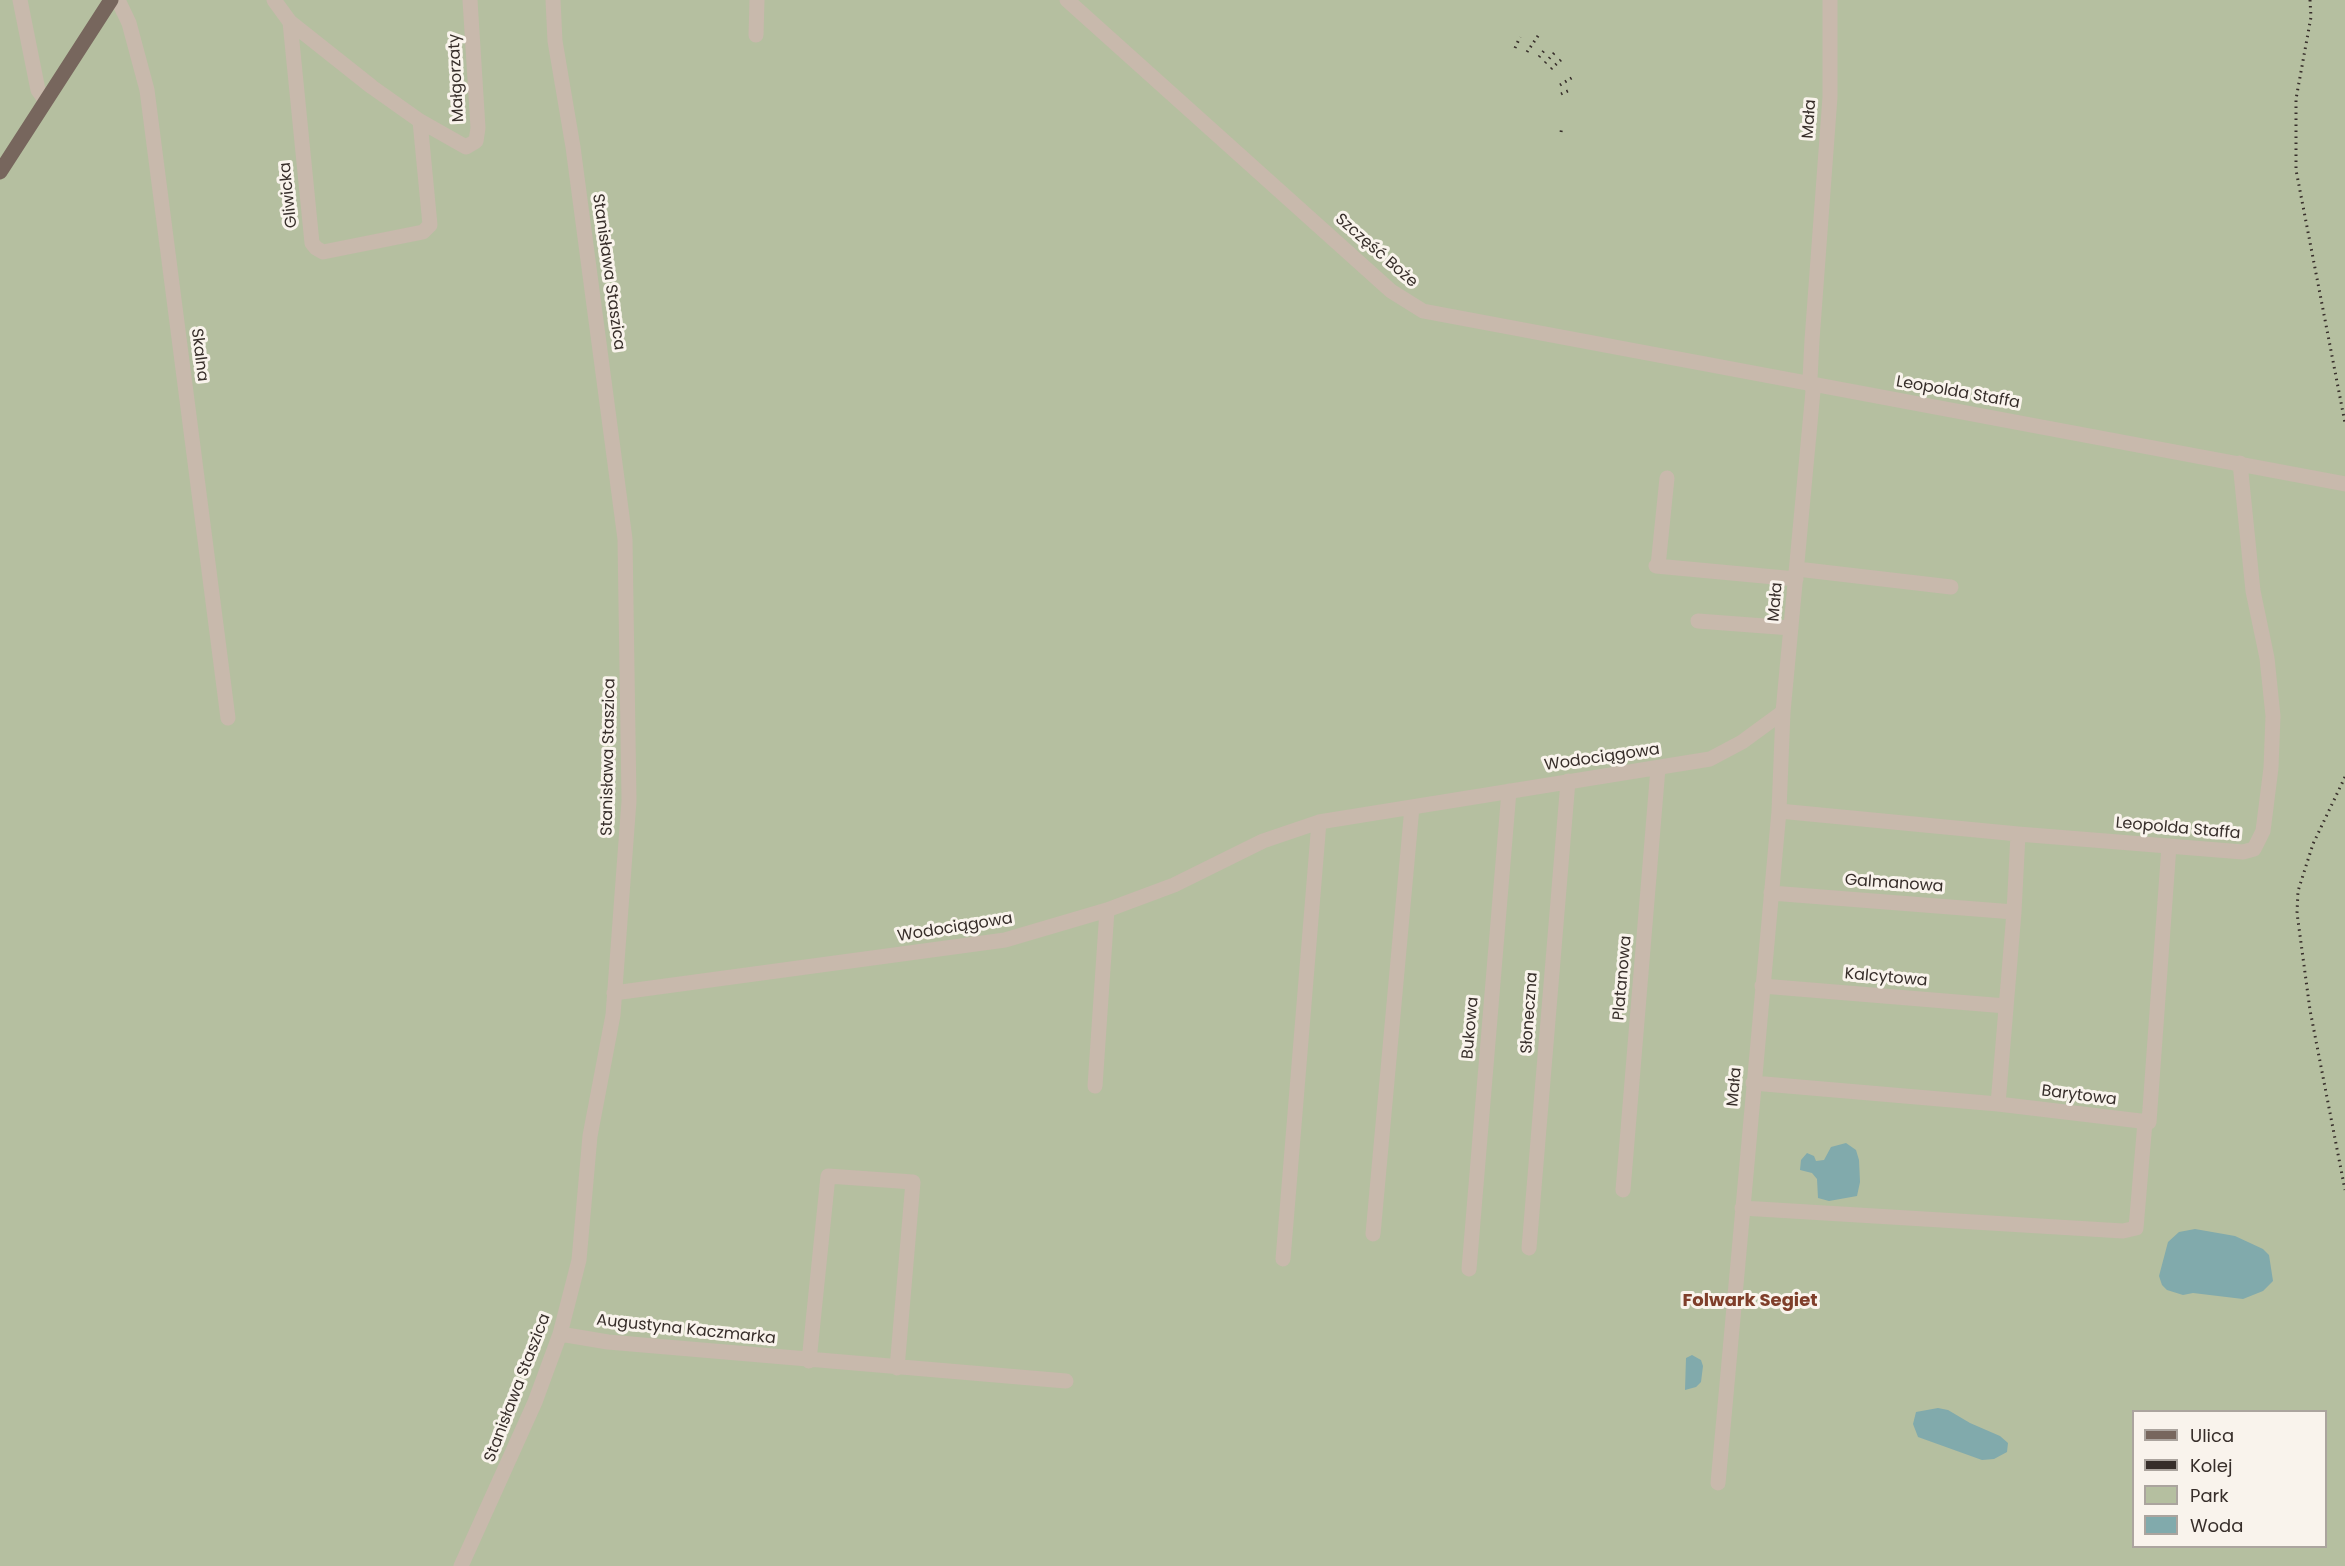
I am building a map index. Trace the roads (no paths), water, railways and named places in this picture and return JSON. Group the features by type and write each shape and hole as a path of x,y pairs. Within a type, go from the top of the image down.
{"main road":[{"path":"0,172 111,0"}],"street":[{"path":"20,0 38,90 46,101"},
{"name":"Skalna","path":"118,0 129,23 147,90 228,718"},
{"path":"274,0 290,22 372,87 420,121"},
{"name":"Małgorzaty","path":"420,121 466,147 476,141 478,128 470,0"},
{"name":"Stanisława Staszica","path":"461,1566 535,1402 560,1334 579,1260 590,1136 614,993 629,801 626,539 573,147 555,41 553,0"},
{"path":"756,34 757,0"},
{"name":"Szczęść Boże","path":"1067,0 1391,291 1423,310 1811,384"},
{"name":"Mała","path":"1718,1483 1779,811 1783,712 1813,391 1811,384 1817,259 1830,97 1830,0"},
{"name":"Gliwicka","path":"290,22 312,243 316,248 323,252 423,232 430,225 420,121"},
{"name":"Leopolda Staffa","path":"1811,384 2345,484"},
{"name":"Leopolda Staffa","path":"1779,811 2018,834 2249,852 2258,845 2263,831 2271,768 2273,716 2267,658 2253,591 2240,463"},
{"path":"1667,478 1657,566 1797,574 1951,587"},
{"path":"1698,621 1791,628"},
{"name":"Wodociągowa","path":"614,993 1005,940 1107,910 1174,885 1263,841 1319,822 1568,780 1710,759 1728,751 1783,712"},
{"name":"Platanowa","path":"1623,1190 1658,768"},
{"name":"Słoneczna","path":"1528,1248 1568,780"},
{"name":"Bukowa","path":"1469,1269 1509,791"},
{"path":"1373,1234 1413,807"},
{"path":"1283,1259 1319,822"},
{"path":"1998,1104 2018,834"},
{"path":"1742,1208 2123,1231 2136,1228 2145,1122 2150,1122 2169,846"},
{"name":"Galmanowa","path":"1771,893 2014,912"},
{"path":"1095,1086 1107,910"},
{"name":"Kalcytowa","path":"1762,986 2006,1006"},
{"name":"Barytowa","path":"1753,1083 1998,1104 2145,1122"},
{"path":"809,1361 828,1176 913,1182 897,1368"},
{"name":"Augustyna Kaczmarka","path":"560,1334 608,1342 809,1361 1066,1381"}],"water":[{"path":"1846,1143 1856,1150 1859,1160 1860,1182 1857,1196 1829,1201 1818,1198 1817,1179 1812,1173 1800,1170 1801,1160 1807,1153 1814,1156 1816,1161 1824,1160 1831,1147"},
{"path":"2195,1229 2235,1236 2263,1249 2269,1255 2273,1281 2263,1291 2243,1299 2193,1293 2183,1295 2167,1290 2162,1285 2159,1276 2168,1242 2179,1232"},
{"path":"1692,1355 1701,1360 1703,1366 1701,1382 1696,1387 1685,1390 1686,1358"},
{"path":"1938,1408 1948,1410 2000,1436 2008,1443 2007,1452 1994,1459 1982,1460 1918,1437 1913,1424 1916,1412"}],"railway":[{"path":"2310,0 2311,17 2296,99 2296,170 2345,423"},
{"path":"1527,52 1540,33"},
{"path":"1515,48 1520,37"},
{"path":"1539,57 1546,48"},
{"path":"1545,63 1557,50"},
{"path":"1551,69 1564,57"},
{"path":"1560,85 1573,77"},
{"path":"1561,94 1570,90"},
{"path":"1561,132 1562,127"},
{"path":"2345,777 2313,844 2298,891 2297,913 2310,1010 2345,1190"}],"district":[{"name":"Folwark Segiet","path":"1750,1301"}]}
